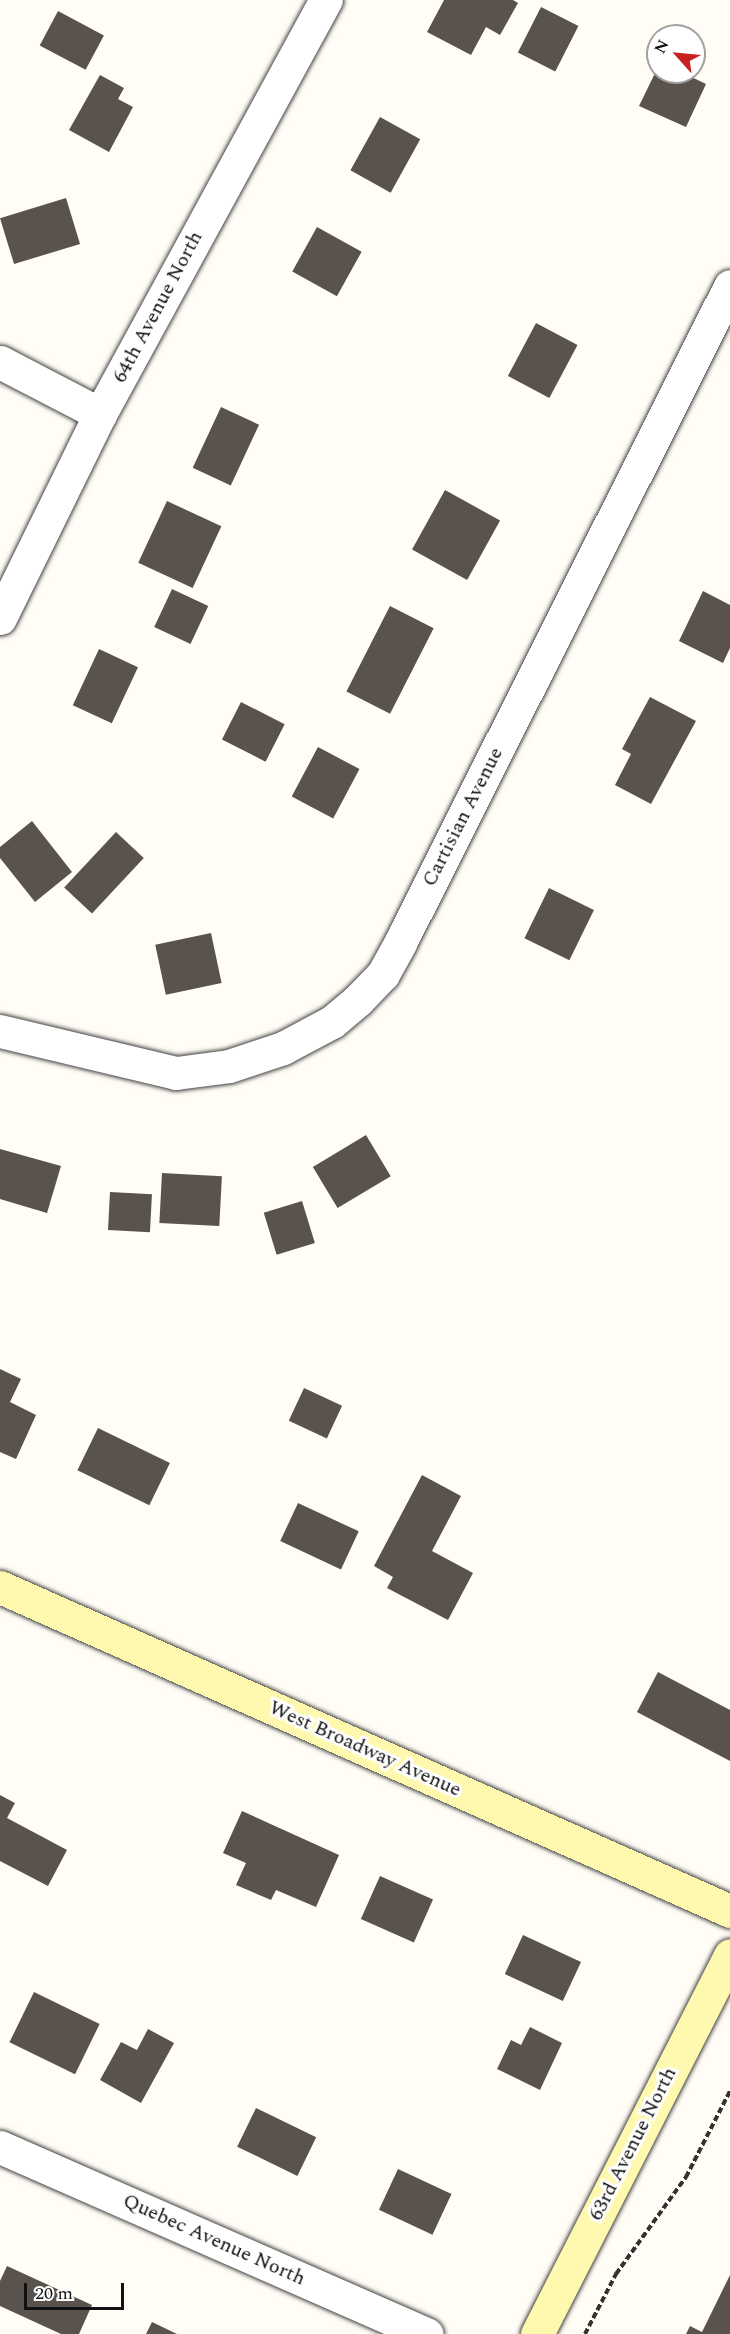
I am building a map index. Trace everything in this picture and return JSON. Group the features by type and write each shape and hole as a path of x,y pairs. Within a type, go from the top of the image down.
{"street":[{"name":"64th Avenue North","path":"0,618 100,414 326,0"},
{"name":"Cartisian Avenue","path":"0,1031 176,1073 229,1066 283,1048 332,1022 383,974 730,286"},
{"path":"0,362 100,414"},
{"name":"West Broadway Avenue","path":"0,1587 730,1911"},
{"name":"63rd Avenue North","path":"537,2334 730,1955"},
{"name":"Quebec Avenue North","path":"0,2147 427,2334"}],"path":[{"path":"585,2334 616,2274 686,2177 730,2091"}],"building":[{"path":"444,0 513,0 518,3 500,35 486,27 471,55 427,32"},
{"path":"541,7 578,26 555,72 518,52"},
{"path":"58,11 104,35 86,70 40,45"},
{"path":"100,75 124,88 118,99 133,107 109,152 69,130"},
{"path":"650,84 706,84 686,127 639,106"},
{"path":"380,117 420,139 391,193 350,170"},
{"path":"66,198 80,244 14,264 0,218"},
{"path":"317,227 362,252 337,296 292,272"},
{"path":"536,323 577,345 549,398 508,376"},
{"path":"221,407 259,425 231,485 193,468"},
{"path":"445,490 500,521 467,580 412,549"},
{"path":"167,501 221,526 193,588 138,563"},
{"path":"172,589 208,606 191,644 154,627"},
{"path":"703,591 730,605 730,648 723,663 679,641"},
{"path":"390,606 434,628 390,714 346,692"},
{"path":"99,649 138,667 112,723 73,705"},
{"path":"650,697 696,721 651,804 615,785 631,754 622,749"},
{"path":"241,702 285,724 266,762 222,739"},
{"path":"318,747 359,769 333,819 292,796"},
{"path":"32,821 72,872 35,902 0,858 0,847"},
{"path":"116,832 144,858 92,913 64,888"},
{"path":"549,888 594,910 569,960 524,938"},
{"path":"211,933 222,983 166,995 155,945"},
{"path":"366,1135 391,1176 338,1208 313,1167"},
{"path":"0,1149 61,1166 47,1213 0,1199"},
{"path":"162,1173 222,1176 219,1226 159,1223"},
{"path":"110,1192 152,1194 150,1232 108,1230"},
{"path":"302,1201 315,1243 277,1255 264,1213"},
{"path":"0,1369 21,1379 10,1402 36,1415 16,1459 0,1452"},
{"path":"304,1388 342,1406 327,1438 289,1421"},
{"path":"98,1428 170,1463 149,1505 77,1470"},
{"path":"422,1475 461,1496 432,1551 473,1573 448,1620 387,1588 393,1577 374,1566"},
{"path":"298,1503 359,1531 341,1569 280,1541"},
{"path":"658,1672 730,1710 730,1761 637,1712"},
{"path":"0,1795 15,1803 7,1818 67,1850 48,1886 0,1861"},
{"path":"242,1811 339,1855 316,1907 276,1890 271,1900 236,1885 246,1863 223,1853"},
{"path":"380,1876 433,1900 414,1943 361,1919"},
{"path":"523,1935 581,1962 563,2001 505,1974"},
{"path":"34,1992 100,2024 75,2074 9,2042"},
{"path":"530,2027 562,2043 540,2090 497,2069 511,2040 521,2045"},
{"path":"148,2029 174,2043 141,2103 100,2080 121,2042 137,2050"},
{"path":"256,2108 316,2137 297,2176 237,2147"},
{"path":"398,2169 451,2194 432,2235 379,2210"},
{"path":"7,2266 92,2305 79,2334 61,2334 0,2306 0,2281"},
{"path":"730,2275 730,2334 686,2334 690,2326 702,2332"},
{"path":"152,2322 177,2334 146,2334"}]}
